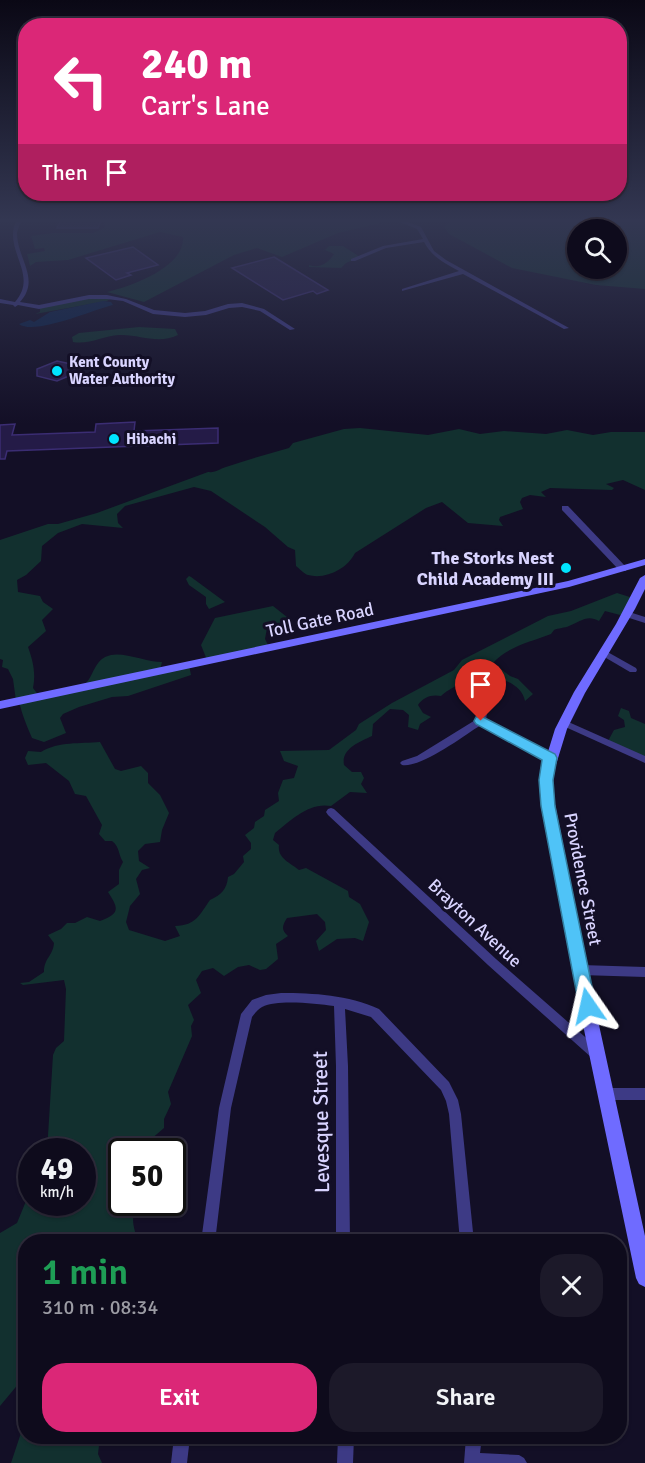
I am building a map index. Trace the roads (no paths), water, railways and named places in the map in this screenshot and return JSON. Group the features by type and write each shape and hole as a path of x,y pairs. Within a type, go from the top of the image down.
{"main road":[{"name":"Toll Gate Road","path":"0,705 555,587 645,562"},
{"name":"Providence Street","path":"645,578 641,594 590,673 555,740 546,789 598,1056 642,1253 645,1278"}],"street":[{"path":"13,304 18,287"},
{"path":"13,304 23,296 25,287"},
{"path":"404,290 413,287"},
{"path":"491,287 566,328"},
{"path":"0,304 43,308 99,298 122,302 150,314 188,317 242,307 258,312 290,330"},
{"path":"565,508 623,569"},
{"path":"626,614 645,620"},
{"path":"604,653 633,670"},
{"path":"405,763 420,759 481,721 484,706"},
{"path":"481,721 550,758"},
{"path":"564,723 645,759"},
{"name":"Brayton Avenue","path":"331,812 492,962 598,1056"},
{"path":"581,970 645,972"},
{"path":"209,1234 225,1108 247,1014 267,999 339,1002 363,1006 375,1013 448,1091 455,1114 466,1234"},
{"name":"Levesque Street","path":"339,1002 342,1066 343,1234"},
{"path":"607,1094 645,1094"},
{"path":"179,1463 181,1444"},
{"path":"345,1463 346,1444"},
{"path":"473,1444 472,1461 519,1463"}],"water":[{"path":"103,301 111,302 113,305 37,327 19,324 30,320 34,322 50,312"}],"place":[{"name":"Kent County Water Authority","path":"57,371"},
{"name":"Hibachi","path":"114,439"},
{"name":"The Storks Nest Child Academy III","path":"566,568"}]}
